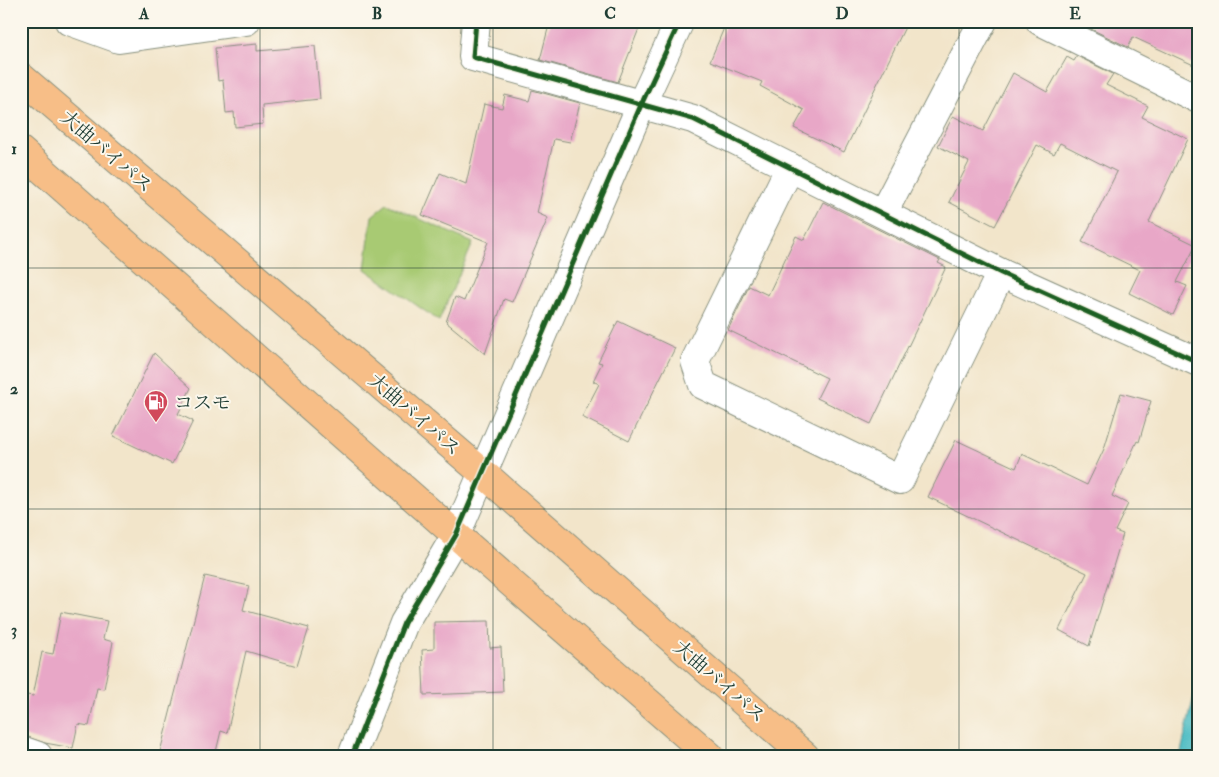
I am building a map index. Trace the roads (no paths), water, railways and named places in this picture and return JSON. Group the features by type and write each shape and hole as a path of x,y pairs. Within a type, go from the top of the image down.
{"highway":[{"name":"大曲バイパス","path":"21,77 483,473 805,756"},
{"path":"21,152 710,756"}],"street":[{"path":"69,21 119,39 246,21"},
{"path":"476,21 473,57 694,119 1001,273 1198,362"},
{"path":"352,756 404,623 456,535 641,105 680,21"},
{"path":"883,213 983,21"},
{"path":"1040,21 1198,99"},
{"path":"790,167 695,361 703,385 900,480 1001,273"},
{"path":"21,750 38,756"}],"water":[{"path":"1198,679 1198,756 1180,756"}],"place":[{"name":"コスモ","path":"156,423"}]}
